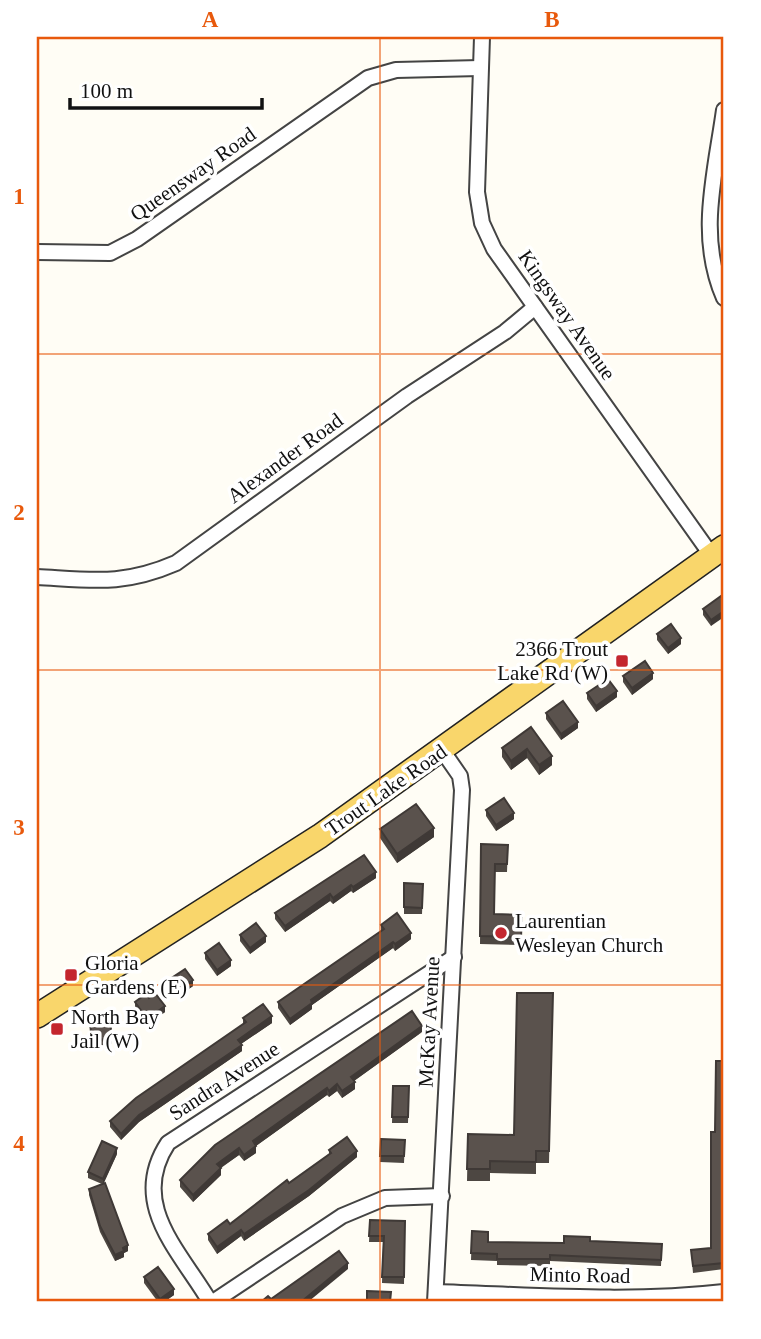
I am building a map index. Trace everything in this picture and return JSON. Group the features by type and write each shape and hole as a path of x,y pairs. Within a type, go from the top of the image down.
{"main road":[{"name":"Trout Lake Road","path":"37,1016 320,836 718,552"}],"street":[{"name":"Kingsway Avenue","path":"482,37 478,192 482,223 494,249 535,307 718,552"},
{"name":"Queensway Road","path":"37,252 110,253 137,239 368,78 396,69 480,68"},
{"path":"724,110 710,209 709,248 724,298"},
{"name":"Alexander Road","path":"37,577 109,580 144,577 176,563 407,396 505,332 535,307"},
{"name":"McKay Avenue","path":"435,1297 462,790 460,776 442,750"},
{"name":"Sandra Avenue","path":"212,1302 160,1223 154,1203 152,1181 156,1161 168,1143 454,957"},
{"path":"212,1302 342,1216 385,1198 442,1196"},
{"name":"Minto Road","path":"435,1297 588,1300 681,1297 724,1292"}],"building":[{"path":"721,596 724,611 711,620 703,609"},
{"path":"671,624 681,638 668,648 657,634"},
{"path":"645,661 653,673 632,688 623,676"},
{"path":"608,679 617,691 596,706 587,693"},
{"path":"563,701 578,722 561,734 546,713"},
{"path":"531,727 552,756 539,765 527,749 511,761 502,748"},
{"path":"504,798 514,813 496,825 486,810"},
{"path":"416,804 434,828 397,854 380,829"},
{"path":"481,844 508,845 507,864 495,864 494,914 522,915 521,937 480,936"},
{"path":"364,855 376,872 333,898 330,894 285,926 275,913"},
{"path":"404,883 423,884 422,908 404,907"},
{"path":"397,913 411,933 395,944 393,942 311,1000 312,1003 290,1019 278,1002 384,929 381,925"},
{"path":"256,923 266,936 250,948 240,935"},
{"path":"219,943 231,960 217,970 205,953"},
{"path":"185,969 193,980 179,990 170,979"},
{"path":"724,972 724,1263 693,1266 691,1250 711,1248 711,1132 715,1132 716,1061 722,1061"},
{"path":"155,993 165,1006 147,1019 135,1002 146,994 149,998"},
{"path":"517,993 553,993 549,1151 536,1151 536,1162 490,1161 490,1169 467,1169 468,1134 514,1135"},
{"path":"263,1004 272,1016 238,1040 242,1045 139,1115 121,1134 110,1121 136,1098 246,1022 243,1018"},
{"path":"412,1011 422,1026 351,1077 355,1082 342,1091 337,1084 329,1091 327,1088 253,1141 256,1146 244,1155 239,1148 217,1164 221,1168 193,1195 180,1180 215,1145"},
{"path":"110,1021 112,1038 92,1041 90,1023"},
{"path":"393,1086 409,1086 408,1117 392,1117"},
{"path":"347,1137 357,1151 309,1190 244,1234 241,1230 217,1247 208,1234 227,1220 230,1224 287,1180 289,1183 331,1153 329,1150"},
{"path":"381,1139 405,1140 404,1156 380,1156"},
{"path":"102,1141 117,1148 103,1179 88,1172"},
{"path":"105,1183 128,1245 123,1248 124,1251 115,1255 100,1226 89,1189"},
{"path":"370,1220 405,1221 404,1277 382,1277 384,1236 369,1236"},
{"path":"472,1231 488,1232 488,1242 564,1243 564,1236 590,1237 590,1241 662,1244 661,1260 550,1255 550,1259 497,1259 497,1254 471,1253"},
{"path":"339,1251 348,1263 301,1302 261,1302 268,1296 271,1299"},
{"path":"158,1267 174,1289 160,1299 144,1277"},
{"path":"367,1291 391,1292 390,1302 367,1302"}],"place":[{"name":"2366 Trout Lake Rd (W)","path":"622,661"},
{"name":"Laurentian Wesleyan Church","path":"501,933"},
{"name":"Gloria Gardens (E)","path":"71,975"},
{"name":"North Bay Jail (W)","path":"57,1029"}]}
